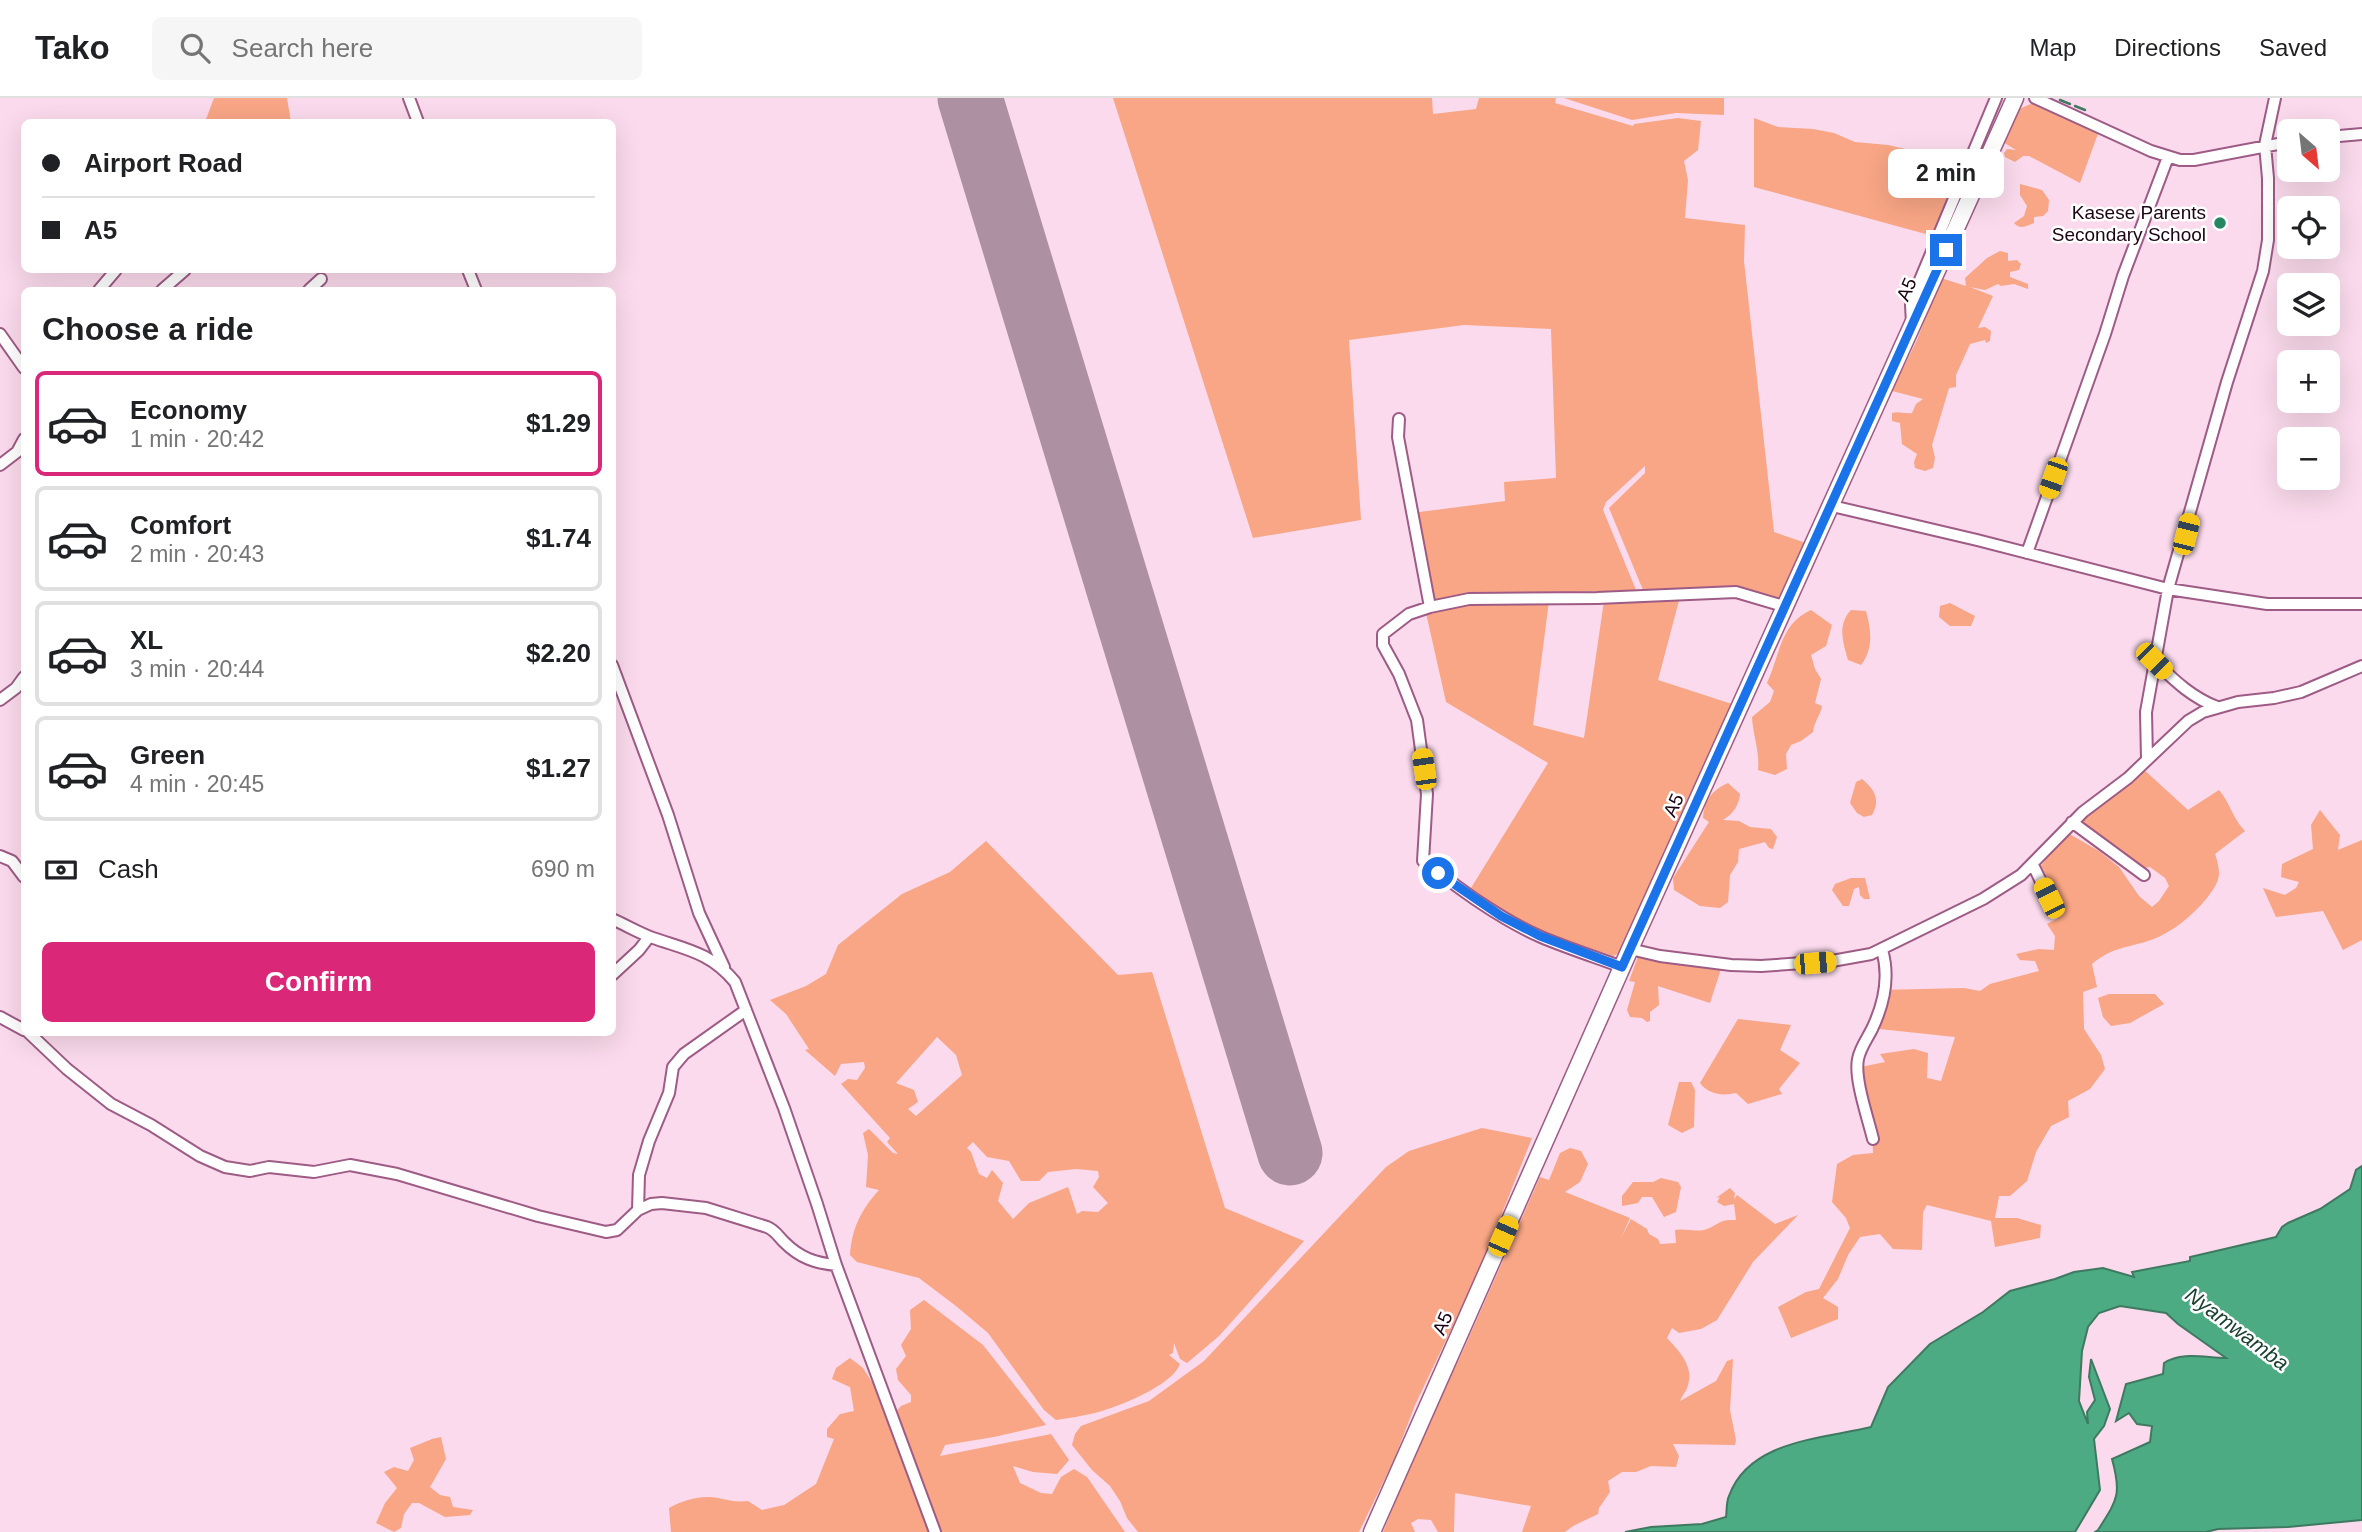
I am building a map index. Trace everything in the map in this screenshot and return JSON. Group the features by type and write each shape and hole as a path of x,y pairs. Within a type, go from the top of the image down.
{"highway":[{"name":"A5","path":"1372,1532 1630,949 2015,98"}],"street":[{"path":"409,98 417,119"},
{"path":"1912,326 1911,305 1915,293 1996,98"},
{"path":"2035,98 2180,160 2194,160 2277,144"},
{"path":"2147,759 2146,712 2168,589 2227,382 2263,271 2268,240 2265,145 2275,98"},
{"path":"2340,136 2362,134"},
{"path":"2027,553 2123,276 2168,157"},
{"path":"102,287 113,273"},
{"path":"165,287 181,273"},
{"path":"312,287 321,279"},
{"path":"0,334 5,354 21,365"},
{"path":"1399,419 1398,437 1430,607"},
{"path":"0,465 17,452 21,445"},
{"path":"1832,506 2168,589 2267,604 2362,604"},
{"path":"1622,967 1540,936 1501,916 1423,861 1427,794 1417,720 1399,674 1383,645 1383,634 1409,614 1469,600 1736,592 1787,607"},
{"path":"2154,661 2187,692 2217,707"},
{"path":"1630,949 1718,964 1761,966 1832,961 1862,957 1882,950 1983,899 2021,875 2072,822 2128,778 2188,721 2217,707 2301,692 2362,666"},
{"path":"616,676 668,815 699,913 725,970"},
{"path":"0,699 21,681"},
{"path":"2072,822 2144,875"},
{"path":"0,856 12,862 21,873"},
{"path":"2033,864 2049,898"},
{"path":"616,921 649,937 706,956 736,982 784,1108 836,1265 935,1532"},
{"path":"616,971 649,937"},
{"path":"1873,1139 1857,1066 1860,1052 1874,1025 1885,992 1886,962 1882,950"},
{"path":"638,1210 639,1175 649,1140 668,1093 673,1067 684,1054 746,1010"},
{"path":"0,1017 21,1028"},
{"path":"31,1036 66,1069 111,1104 200,1156 225,1167 250,1171 279,1167 314,1172 350,1165 397,1174 538,1216 606,1231 617,1230 638,1210 651,1204 706,1208 772,1229 804,1258 836,1265"}],"shaded area":[{"path":"214,98 287,98 290,119 206,119"},
{"path":"1113,98 1432,98 1433,114 1476,109 1479,98 1556,98 1555,103 1633,126 1678,118 1701,121 1698,150 1684,161 1688,180 1685,218 1745,225 1744,261 1774,532 1806,543 1782,601 1738,586 1643,590 1609,508 1645,473 1645,466 1606,502 1603,510 1636,590 1455,596 1429,602 1412,513 1505,501 1504,482 1556,478 1551,329 1464,325 1349,340 1361,520 1253,538"},
{"path":"1564,98 1724,98 1724,115 1676,113 1632,120"},
{"path":"2033,103 2099,131 2080,183 2029,156 2023,156 2015,162 2005,157 2007,149 2016,150 2003,142 2019,109"},
{"path":"1754,118 1778,127 1834,133 1855,142 1888,145 1975,165 1944,239 1754,187"},
{"path":"2020,184 2042,190 2049,200 2048,211 2043,216 2034,217 2034,223 2024,227 2014,223 2024,216 2027,206 2020,195"},
{"path":"2000,251 2008,253 2008,261 2017,260 2021,264 2019,270 2010,272 2010,277 2028,284 2028,289 2014,284 1998,284 1985,290 1970,287 1993,296 1978,328 1985,327 1991,331 1990,341 1970,344 1956,375 1956,387 1949,388 1932,445 1935,458 1933,468 1925,471 1915,468 1917,454 1902,444 1900,423 1892,421 1892,413 1912,413 1916,404 1923,399 1892,391 1917,340 1941,278 1966,286 1965,278 1987,258"},
{"path":"1681,593 1658,680 1735,705 1622,952 1613,956 1538,931 1471,888 1548,763 1446,702 1426,613 1461,604 1549,601 1533,725 1584,738 1605,594"},
{"path":"1950,603 1975,616 1971,626 1950,626 1939,617 1940,606"},
{"path":"1811,610 1832,625 1826,646 1811,655 1821,679 1815,703 1822,706 1813,732 1791,745 1786,754 1787,769 1775,775 1758,770 1752,717 1770,702 1774,691 1767,683 1782,641 1793,623"},
{"path":"1851,610 1866,611 1869,625 1870,645 1861,665 1848,660 1843,640 1844,622"},
{"path":"2141,767 2188,810 2219,790 2245,831 2215,854 2219,873 2215,887 2188,917 2159,937 2113,951 2092,964 2097,987 2083,992 2084,1029 2101,1055 2105,1069 2090,1089 2068,1101 2069,1117 2051,1126 2036,1152 2027,1181 2010,1196 1999,1196 1995,1218 2017,1218 2041,1225 2040,1238 1995,1247 1991,1221 1927,1205 1923,1212 1922,1250 1893,1249 1880,1234 1860,1237 1848,1255 1838,1279 1823,1298 1838,1307 1838,1319 1791,1338 1778,1307 1806,1292 1819,1289 1850,1228 1846,1218 1832,1202 1837,1164 1853,1155 1873,1153 1872,1130 1861,1067 1885,1062 1880,1054 1914,1049 1928,1053 1927,1078 1941,1081 1955,1037 1870,1028 1881,990 1964,988 1980,991 1990,984 2039,971 2035,961 2020,960 2016,954 2039,949 2054,950 2055,936 2047,924 2058,918 2057,895 2041,866 2066,832 2099,851 2119,867 2139,896 2152,907 2159,901 2169,886 2165,878 2150,867 2144,868 2077,821"},
{"path":"1862,779 1873,791 1876,799 1872,815 1864,817 1857,813 1850,803 1856,782"},
{"path":"1728,783 1740,794 1735,809 1723,820 1771,829 1777,837 1773,849 1765,842 1739,849 1738,862 1730,875 1728,902 1720,908 1700,906 1674,890 1673,878 1709,822 1703,818 1707,801 1713,792"},
{"path":"2320,810 2340,835 2338,850 2362,840 2362,940 2343,950 2323,911 2276,917 2263,888 2285,895 2296,888 2299,882 2281,877 2282,864 2313,849 2311,825"},
{"path":"986,841 1118,975 1152,972 1225,1208 1304,1241 1219,1336 1187,1363 1180,1359 1174,1343 1173,1353 1169,1355 1180,1364 1166,1380 1129,1401 1095,1413 1056,1420 1044,1410 988,1333 956,1306 919,1278 857,1262 850,1255 858,1220 879,1190 866,1187 868,1155 863,1133 869,1129 893,1153 898,1154 887,1142 890,1138 841,1084 848,1079 857,1080 865,1068 864,1062 841,1064 835,1076 805,1050 809,1049 786,1014 770,1000 806,986 826,974 838,945 902,894 950,872","holes":["937,1037 956,1055 962,1075 916,1116 908,1109 918,1102 914,1090 896,1083","973,1142 987,1157 1009,1161 1021,1181 1039,1181 1048,1172 1076,1169 1098,1171 1099,1177 1093,1187 1108,1203 1098,1212 1082,1211 1077,1214 1068,1187 1029,1203 1013,1219 998,1201 1003,1183 992,1170 987,1178 979,1174 967,1148"]},
{"path":"1851,878 1865,878 1870,899 1864,899 1860,895 1859,887 1854,889 1849,906 1843,906 1832,890 1835,884"},
{"path":"1639,954 1722,966 1710,1003 1658,986 1659,1005 1650,1012 1650,1021 1630,1017 1627,1010 1635,982 1629,981"},
{"path":"2109,994 2155,994 2164,1004 2130,1023 2111,1026 2103,1017 2098,998"},
{"path":"1738,1019 1791,1025 1780,1050 1800,1063 1779,1089 1782,1094 1748,1104 1736,1093 1716,1094 1700,1083"},
{"path":"1679,1082 1691,1082 1695,1090 1694,1127 1682,1133 1668,1125"},
{"path":"1482,1128 1532,1138 1479,1271 1415,1405 1394,1460 1359,1532 1138,1532 1127,1518 1110,1486 1092,1470 1072,1445 1081,1426 1149,1401 1204,1361 1386,1167 1409,1151"},
{"path":"1570,1148 1581,1151 1588,1164 1580,1182 1565,1192 1630,1218 1621,1238 1631,1219 1647,1229 1660,1244 1676,1243 1675,1230 1704,1230 1721,1222 1736,1220 1734,1204 1724,1206 1717,1202 1720,1197 1716,1198 1730,1188 1735,1193 1734,1199 1737,1195 1775,1224 1798,1215 1753,1262 1717,1320 1701,1329 1679,1333 1672,1328 1667,1338 1684,1359 1689,1371 1687,1387 1680,1401 1716,1381 1727,1361 1733,1359 1730,1410 1735,1445 1673,1444 1679,1456 1676,1467 1651,1466 1636,1472 1622,1472 1608,1481 1610,1492 1598,1514 1565,1532 1522,1532 1531,1506 1455,1493 1454,1532 1438,1532 1431,1520 1418,1519 1411,1523 1415,1532 1383,1532 1412,1461 1412,1455 1462,1353 1540,1177 1549,1180 1560,1153"},
{"path":"1661,1178 1678,1182 1681,1187 1676,1212 1664,1217 1652,1197 1642,1197 1638,1203 1622,1206 1622,1196 1633,1182 1653,1182"},
{"path":"924,1300 983,1345 1046,1425 945,1445 940,1456 1051,1434 1069,1460 1057,1474 1033,1472 1013,1466 1020,1483 1041,1493 1052,1494 1061,1477 1074,1469 1087,1477 1125,1532 671,1532 669,1508 683,1501 708,1497 748,1501 762,1510 784,1505 816,1484 834,1439 827,1437 827,1429 840,1414 854,1411 850,1387 832,1379 836,1368 850,1358 863,1368 893,1415 901,1406 911,1402 911,1395 898,1380 896,1369 906,1356 901,1345 911,1329 910,1310"},
{"path":"441,1437 446,1459 430,1487 440,1495 450,1497 453,1507 473,1510 470,1515 445,1517 419,1503 412,1503 404,1514 401,1528 394,1532 376,1523 385,1503 397,1488 384,1472 394,1467 408,1471 414,1460 410,1448"}],"water":[{"name":"Nyamwamba","path":"2362,1166 2362,1520 2206,1532 2095,1532 2116,1497 2117,1481 2112,1459 2150,1442 2152,1426 2137,1424 2129,1413 2116,1421 2126,1384 2163,1374 2164,1363 2178,1357 2226,1358 2166,1313 2120,1306 2099,1313 2088,1327 2082,1351 2079,1401 2088,1424 2087,1412 2095,1400 2089,1377 2091,1359 2110,1409 2104,1426 2094,1439 2100,1490 2075,1532 1625,1532 1651,1527 1702,1524 1726,1517 1729,1496 1739,1477 1753,1463 1789,1445 1871,1427 1888,1387 1930,1344 1983,1312 2010,1291 2074,1272 2103,1268 2134,1277 2132,1272 2190,1261 2190,1257 2276,1237 2288,1223 2320,1209 2350,1189 2356,1170"}],"waterway":[{"path":"2060,100 2070,104"},
{"path":"2075,106 2085,110"}],"runway":[{"path":"970,98 1290,1153"}],"place":[{"name":"Kasese Parents Secondary School","path":"2220,223"}],"route":[{"path":"1438,873 1501,916 1540,936 1622,967 1787,607 1946,250"}]}
